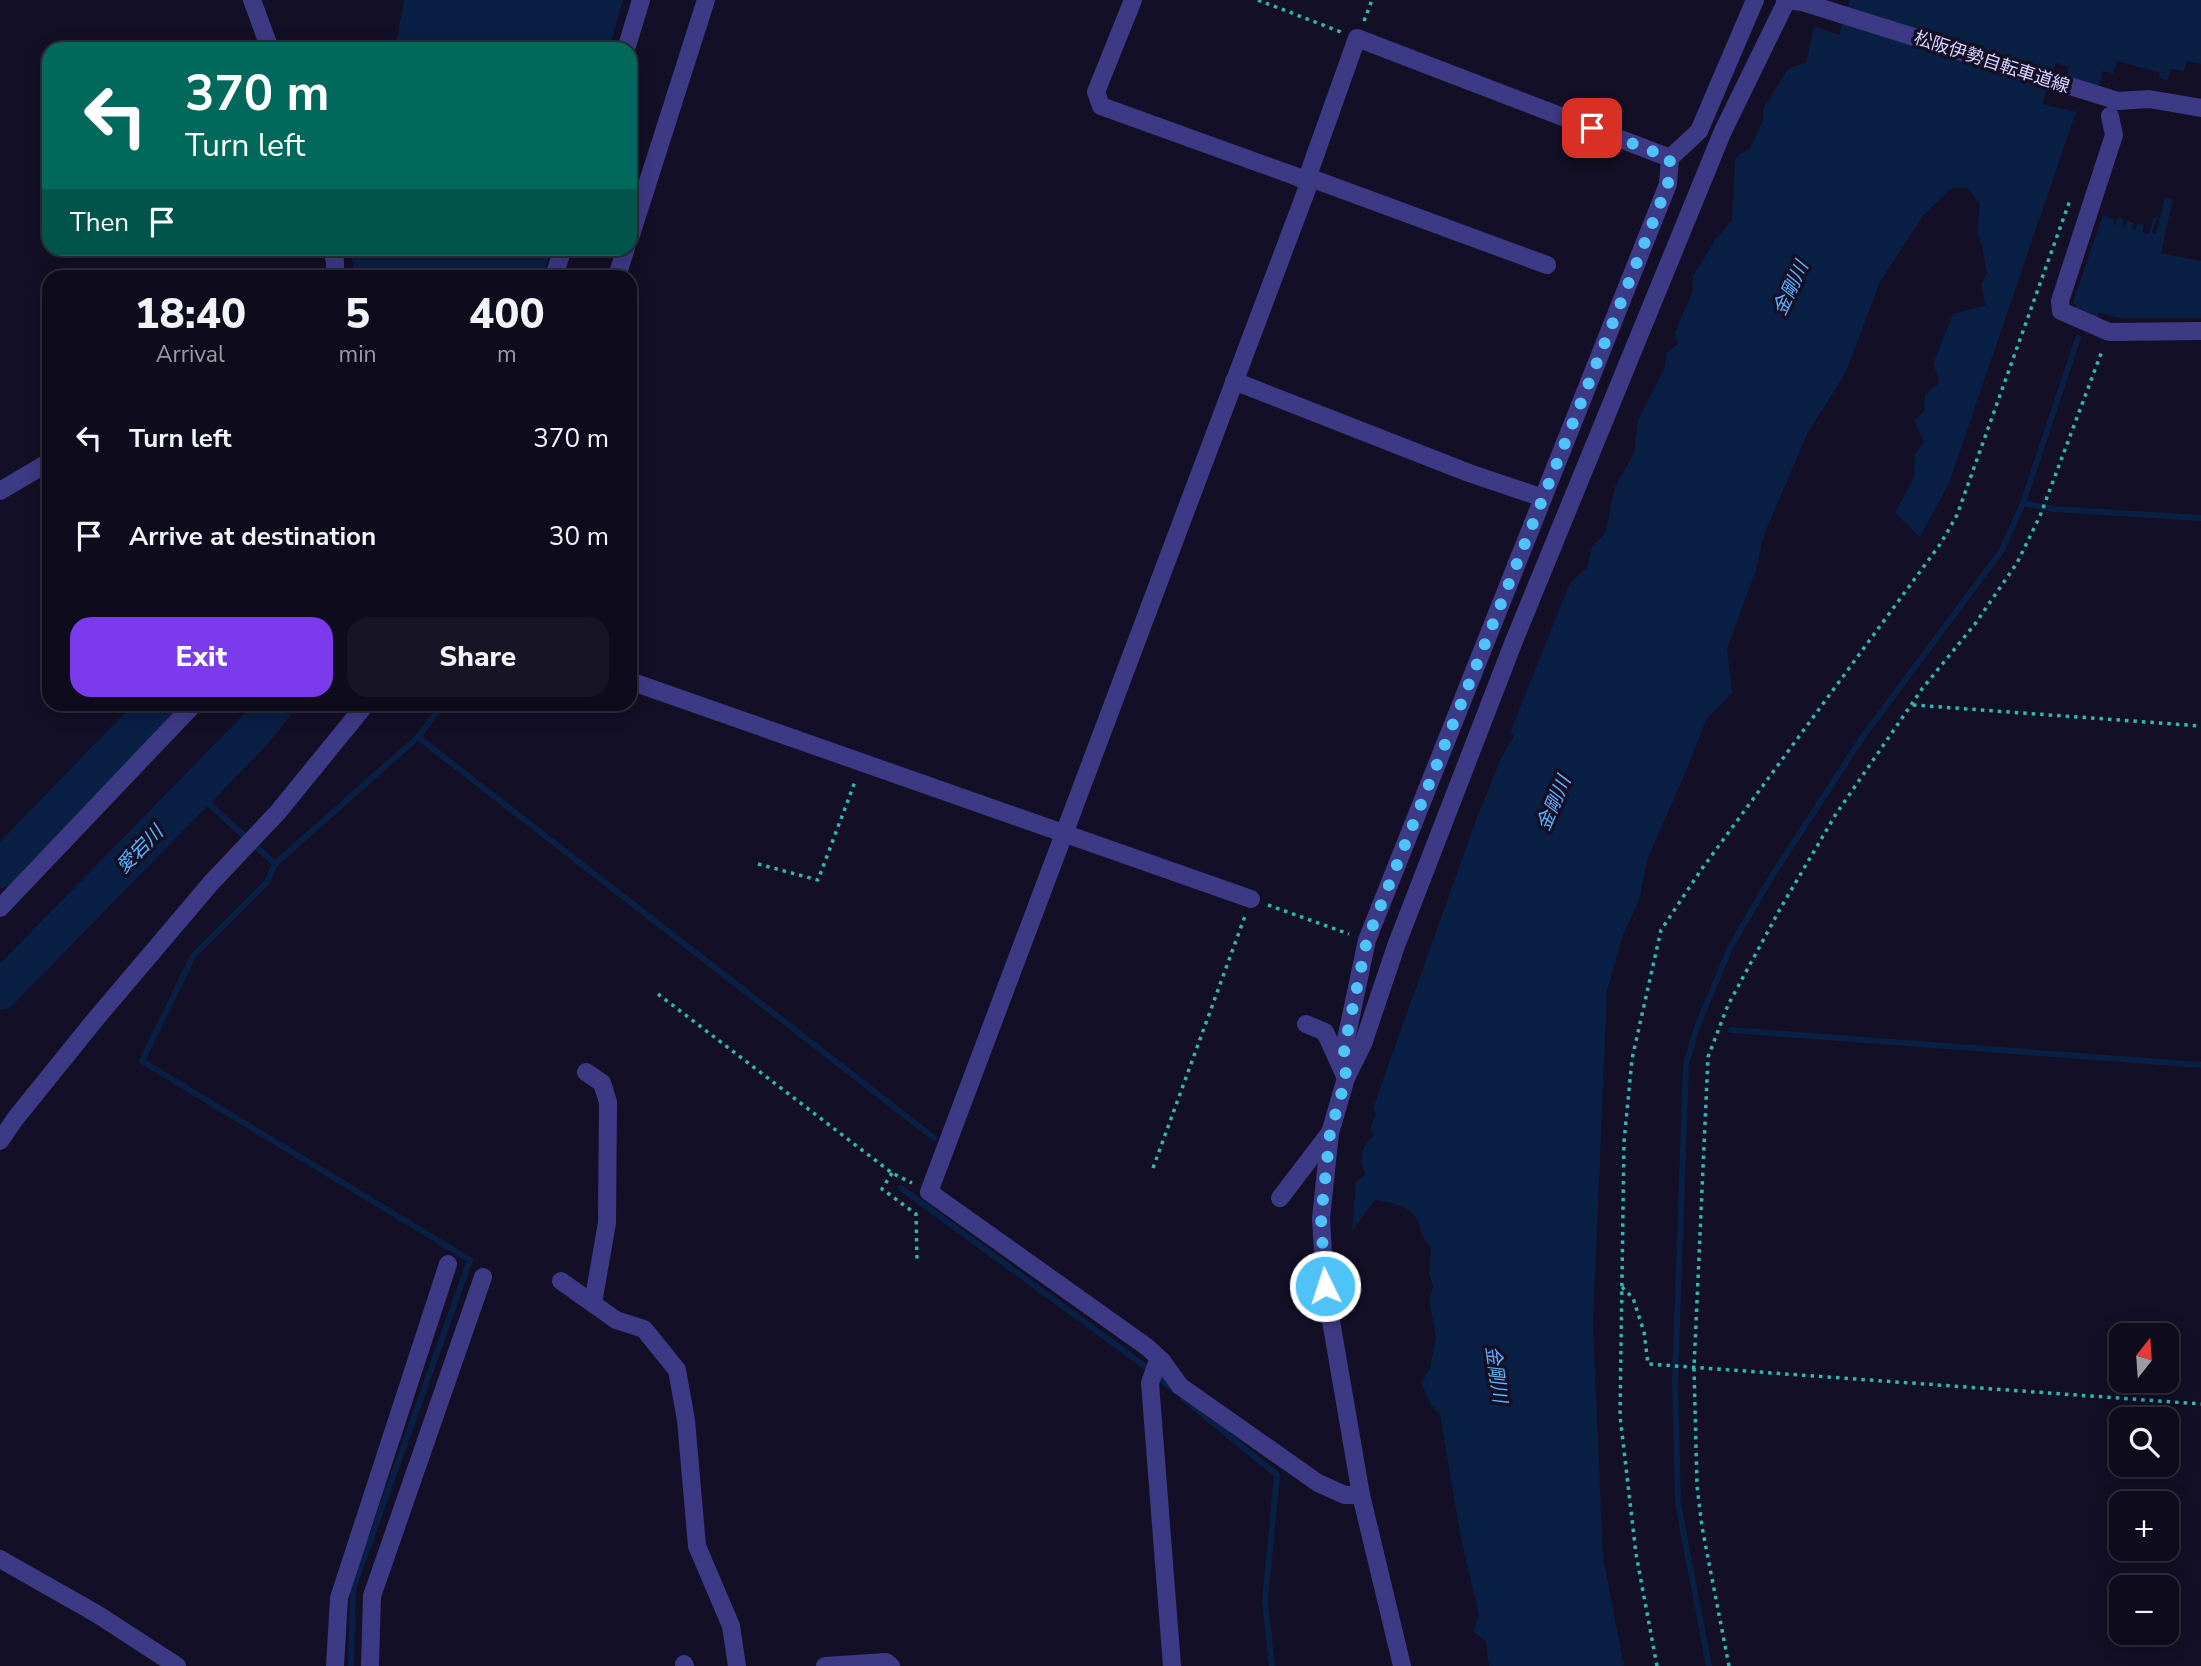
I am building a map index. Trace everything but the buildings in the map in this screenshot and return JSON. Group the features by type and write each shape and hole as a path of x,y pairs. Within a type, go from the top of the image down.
{"street":[{"path":"252,0 267,42"},
{"path":"628,42 641,0"},
{"path":"637,216 706,0"},
{"path":"1133,0 1096,92 1101,106 1306,181 1316,180 1547,265"},
{"path":"1346,1078 1344,1049 1367,940 1668,184 1670,158 1699,131 1755,0"},
{"path":"1402,1666 1361,1495 1325,1286 1321,1218 1330,1133 1346,1078 1363,1044 1396,946 1525,615 1723,131 1790,1"},
{"name":"松阪伊勢自転車道線","path":"1790,1 2118,102 2148,99 2201,108"},
{"path":"1361,1495 1345,1494 1318,1483 1180,1386 1147,1347 929,1192 1307,189 1306,181 1357,38 1670,158"},
{"path":"2110,116 2114,135 2060,301 2061,311 2109,332 2201,331"},
{"path":"1234,381 1469,473 1543,498"},
{"path":"0,491 42,466"},
{"path":"637,683 1251,899"},
{"path":"0,908 187,711"},
{"path":"0,1141 94,1021 211,883 260,831 360,711"},
{"path":"1306,1024 1325,1032 1346,1078"},
{"path":"586,1072 601,1083 608,1102 607,1223 593,1303"},
{"path":"1280,1198 1330,1133"},
{"path":"335,1666 339,1598 448,1264"},
{"path":"370,1666 372,1596 483,1276"},
{"path":"561,1281 617,1320 644,1329 677,1370 685,1420 697,1546 731,1626 737,1666"},
{"path":"1159,1364 1150,1384 1172,1666"},
{"path":"0,1559 97,1614 177,1666"},
{"path":"825,1666 886,1662 891,1666"}],"path":[{"path":"1258,0 1357,38 1372,0"},
{"path":"1657,1666 1636,1554 1620,1416 1624,1142 1632,1059 1661,930 1701,870 1941,543 1961,503 2073,192"},
{"path":"1729,1666 1699,1500 1694,1368 1709,1058 1728,1005 1836,814 1922,689 1975,625 2017,563 2040,516 2109,332"},
{"path":"1913,705 2201,726"},
{"path":"758,864 818,880 858,773 868,764"},
{"path":"1153,1168 1251,899 1367,940"},
{"path":"658,994 892,1173 929,1192"},
{"path":"892,1173 882,1189 916,1214 917,1260"},
{"path":"1622,1287 1633,1298 1644,1332 1648,1364 2201,1404"}],"water":[{"path":"404,0 623,0 611,42 396,42"},
{"name":"金剛川","path":"1850,0 2201,0 2201,64 2186,61 2184,71 2171,69 2167,80 2159,78 2160,73 2117,61 2113,74 2103,71 2099,86 2067,76 2069,67 2056,63 2042,104 2076,112 1949,483 1920,537 1895,513 1914,478 1915,454 1924,442 1914,421 1924,411 1925,394 1937,385 1939,378 1933,364 1953,314 1986,305 1981,284 1987,273 1977,233 1980,204 1968,188 1952,188 1923,216 1880,282 1845,374 1808,432 1764,535 1756,570 1727,649 1732,693 1707,718 1647,860 1639,901 1623,935 1607,991 1593,1323 1603,1557 1624,1666 1489,1666 1486,1641 1473,1632 1479,1614 1461,1539 1440,1414 1431,1405 1421,1383 1430,1368 1436,1336 1429,1300 1433,1286 1429,1274 1431,1247 1422,1236 1413,1213 1386,1202 1375,1200 1352,1231 1356,1182 1366,1174 1362,1152 1375,1134 1370,1129 1376,1114 1373,1108 1477,817 1501,758 1514,736 1510,733 1570,583 1587,567 1592,546 1605,534 1615,487 1634,453 1638,420 1664,370 1667,352 1678,344 1675,333 1693,290 1693,276 1715,240 1732,220 1735,161 1738,155 1749,150 1763,121 1763,109 1788,69 1806,62 1815,27 1839,35"},
{"path":"2165,197 2173,200 2161,253 2201,261 2201,318 2119,318 2099,312 2096,320 2075,312 2076,306 2073,302 2103,215 2114,219 2115,225 2118,218 2124,219 2122,226 2125,227 2127,220 2134,223 2132,229 2135,230 2138,223 2144,225 2142,232 2149,234 2154,217 2157,218 2152,233 2156,234"},
{"path":"351,256 549,256 545,270 354,270"}],"waterway":[{"path":"1709,1666 1678,1504 1675,1381 1686,1064 1697,1027 1730,948 1770,879 1862,738 2002,550 2023,503 2078,338"},
{"path":"2023,503 2053,509 2201,518"},
{"path":"0,869 153,711"},
{"name":"愛宕川","path":"0,991 255,730 270,711"},
{"path":"438,711 418,737 934,1138"},
{"path":"275,864 418,737"},
{"path":"195,791 275,864 267,882 193,956 142,1061 470,1260 353,1589 351,1666"},
{"path":"1731,1030 2201,1065"},
{"path":"901,1188 1175,1391"},
{"path":"1183,1398 1277,1475 1265,1601 1272,1666"}],"route":[{"path":"1325,1286 1321,1218 1330,1133 1346,1078 1344,1049 1367,940 1668,184 1670,158 1592,128"}]}
